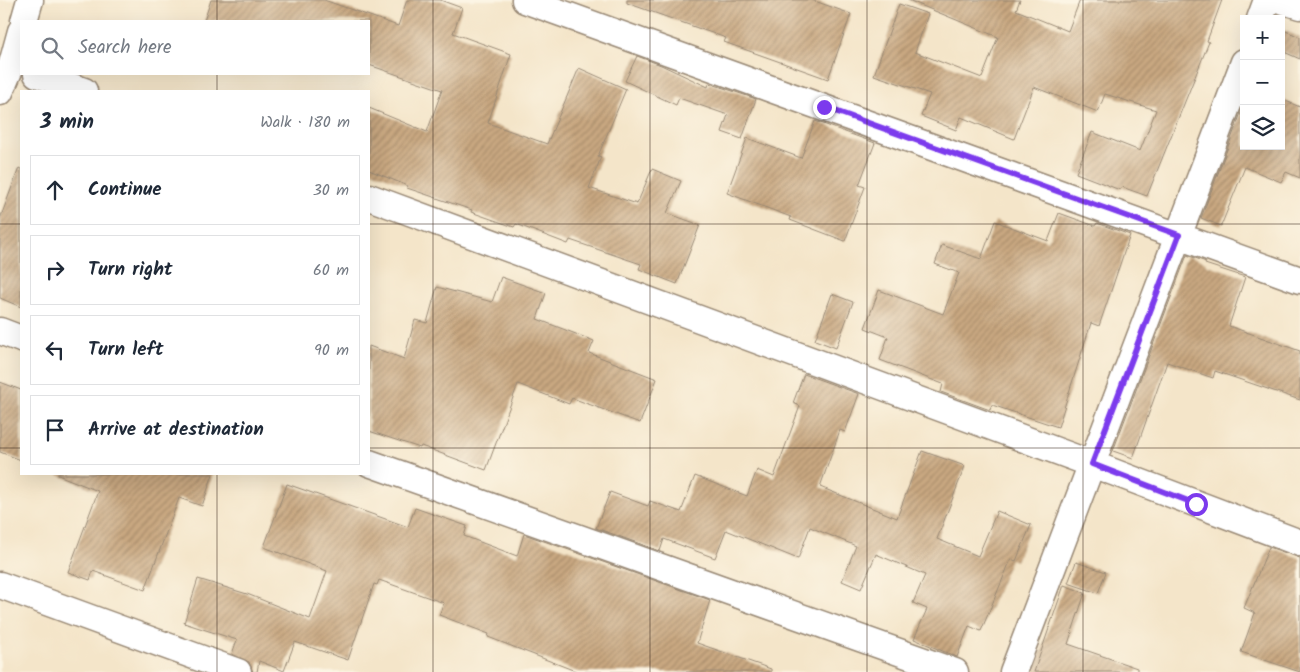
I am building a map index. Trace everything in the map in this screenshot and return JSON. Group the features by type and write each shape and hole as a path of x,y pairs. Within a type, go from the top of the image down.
{"street":[{"path":"24,20 30,0"},
{"path":"525,0 1300,280"},
{"path":"1261,15 1267,0"},
{"path":"1281,0 1300,6"},
{"path":"0,92 16,66 20,38"},
{"path":"1013,672 1240,73"},
{"path":"40,75 81,90"},
{"path":"370,197 1092,464 1300,543"},
{"path":"0,331 20,339"},
{"path":"370,463 955,672"},
{"path":"0,585 238,672"}],"building":[{"path":"211,0 324,0 398,26 407,0 440,0 462,8 453,33 511,54 488,123 547,144 579,68 626,89 598,156 601,157 589,188 637,204 652,169 681,181 667,213 700,225 677,284 639,269 641,264 570,240 568,244 516,224 514,227 471,212 472,210 407,188 408,186 370,170 370,108 427,132 442,90 370,65 370,20 204,20"},
{"path":"627,0 812,0 851,14 828,79 724,42 726,38 627,3"},
{"path":"908,0 1020,0 1016,10 1068,31 1080,0 1222,0 1207,41 1209,42 1147,196 1122,187 1120,190 1076,173 1092,132 1140,151 1156,110 1105,94 1098,112 1034,87 1014,139 961,117 956,130 921,116 930,94 874,75 899,4 928,14 915,52 982,78 998,37"},
{"path":"1285,31 1300,37 1300,59 1285,52"},
{"path":"637,56 708,87 709,83 756,99 742,139 722,132 728,115 679,98 676,105 625,81"},
{"path":"1285,101 1300,107 1300,178 1286,172 1281,182 1245,167 1221,226 1201,218 1240,116 1240,150 1285,150"},
{"path":"815,121 875,143 859,185 865,187 845,241 790,220 791,217 727,193 747,138 801,158"},
{"path":"19,168 20,307 0,298 0,219"},
{"path":"1059,213 1095,226 1097,223 1130,235 1099,326 1091,323 1058,427 992,405 990,410 941,392 943,384 880,360 888,337 865,328 879,290 943,314 959,273 935,264 942,245 981,259 995,221 1048,241"},
{"path":"1187,255 1206,262 1205,264 1245,277 1229,326 1300,351 1300,400 1215,371 1213,378 1167,362 1133,458 1113,451"},
{"path":"501,277 546,293 537,319 594,341 589,353 657,379 640,423 572,398 569,404 518,384 486,470 421,446 420,448 370,431 370,346 404,359 415,320 427,323 437,287 492,302"},
{"path":"832,294 853,302 836,348 815,340"},
{"path":"804,374 859,394 845,432 840,430 820,487 897,518 922,451 965,466 937,539 978,556 997,511 1031,525 1016,561 1011,559 981,631 969,626 957,657 914,639 927,609 913,603 925,575 876,554 861,589 842,581 856,546 810,527 798,559 726,530 715,558 664,539 660,551 596,528 610,492 648,506 650,501 681,512 695,476 747,496 757,470 774,477 800,406 793,403"},
{"path":"0,382 20,390 20,460 0,452"},
{"path":"58,475 213,475 202,506 179,498 145,590 93,571 90,580 68,572 98,491"},
{"path":"287,484 408,527 415,508 467,526 464,536 517,556 524,534 710,600 697,643 771,669 771,672 578,672 488,637 489,634 439,615 444,603 379,580 377,585 374,584 348,660 295,642 284,671 259,661 257,672 253,672 249,662 232,654 237,640 184,623 198,579 247,594 310,619 327,571 264,547"},
{"path":"1269,547 1300,558 1300,672 1241,652 1255,613 1244,608"},
{"path":"1076,562 1106,572 1098,593 1068,583"},
{"path":"1064,585 1085,593 1068,644 1137,668 1137,672 1034,672"}],"route":[{"path":"824,107 1179,235 1092,464 1196,504"}]}
